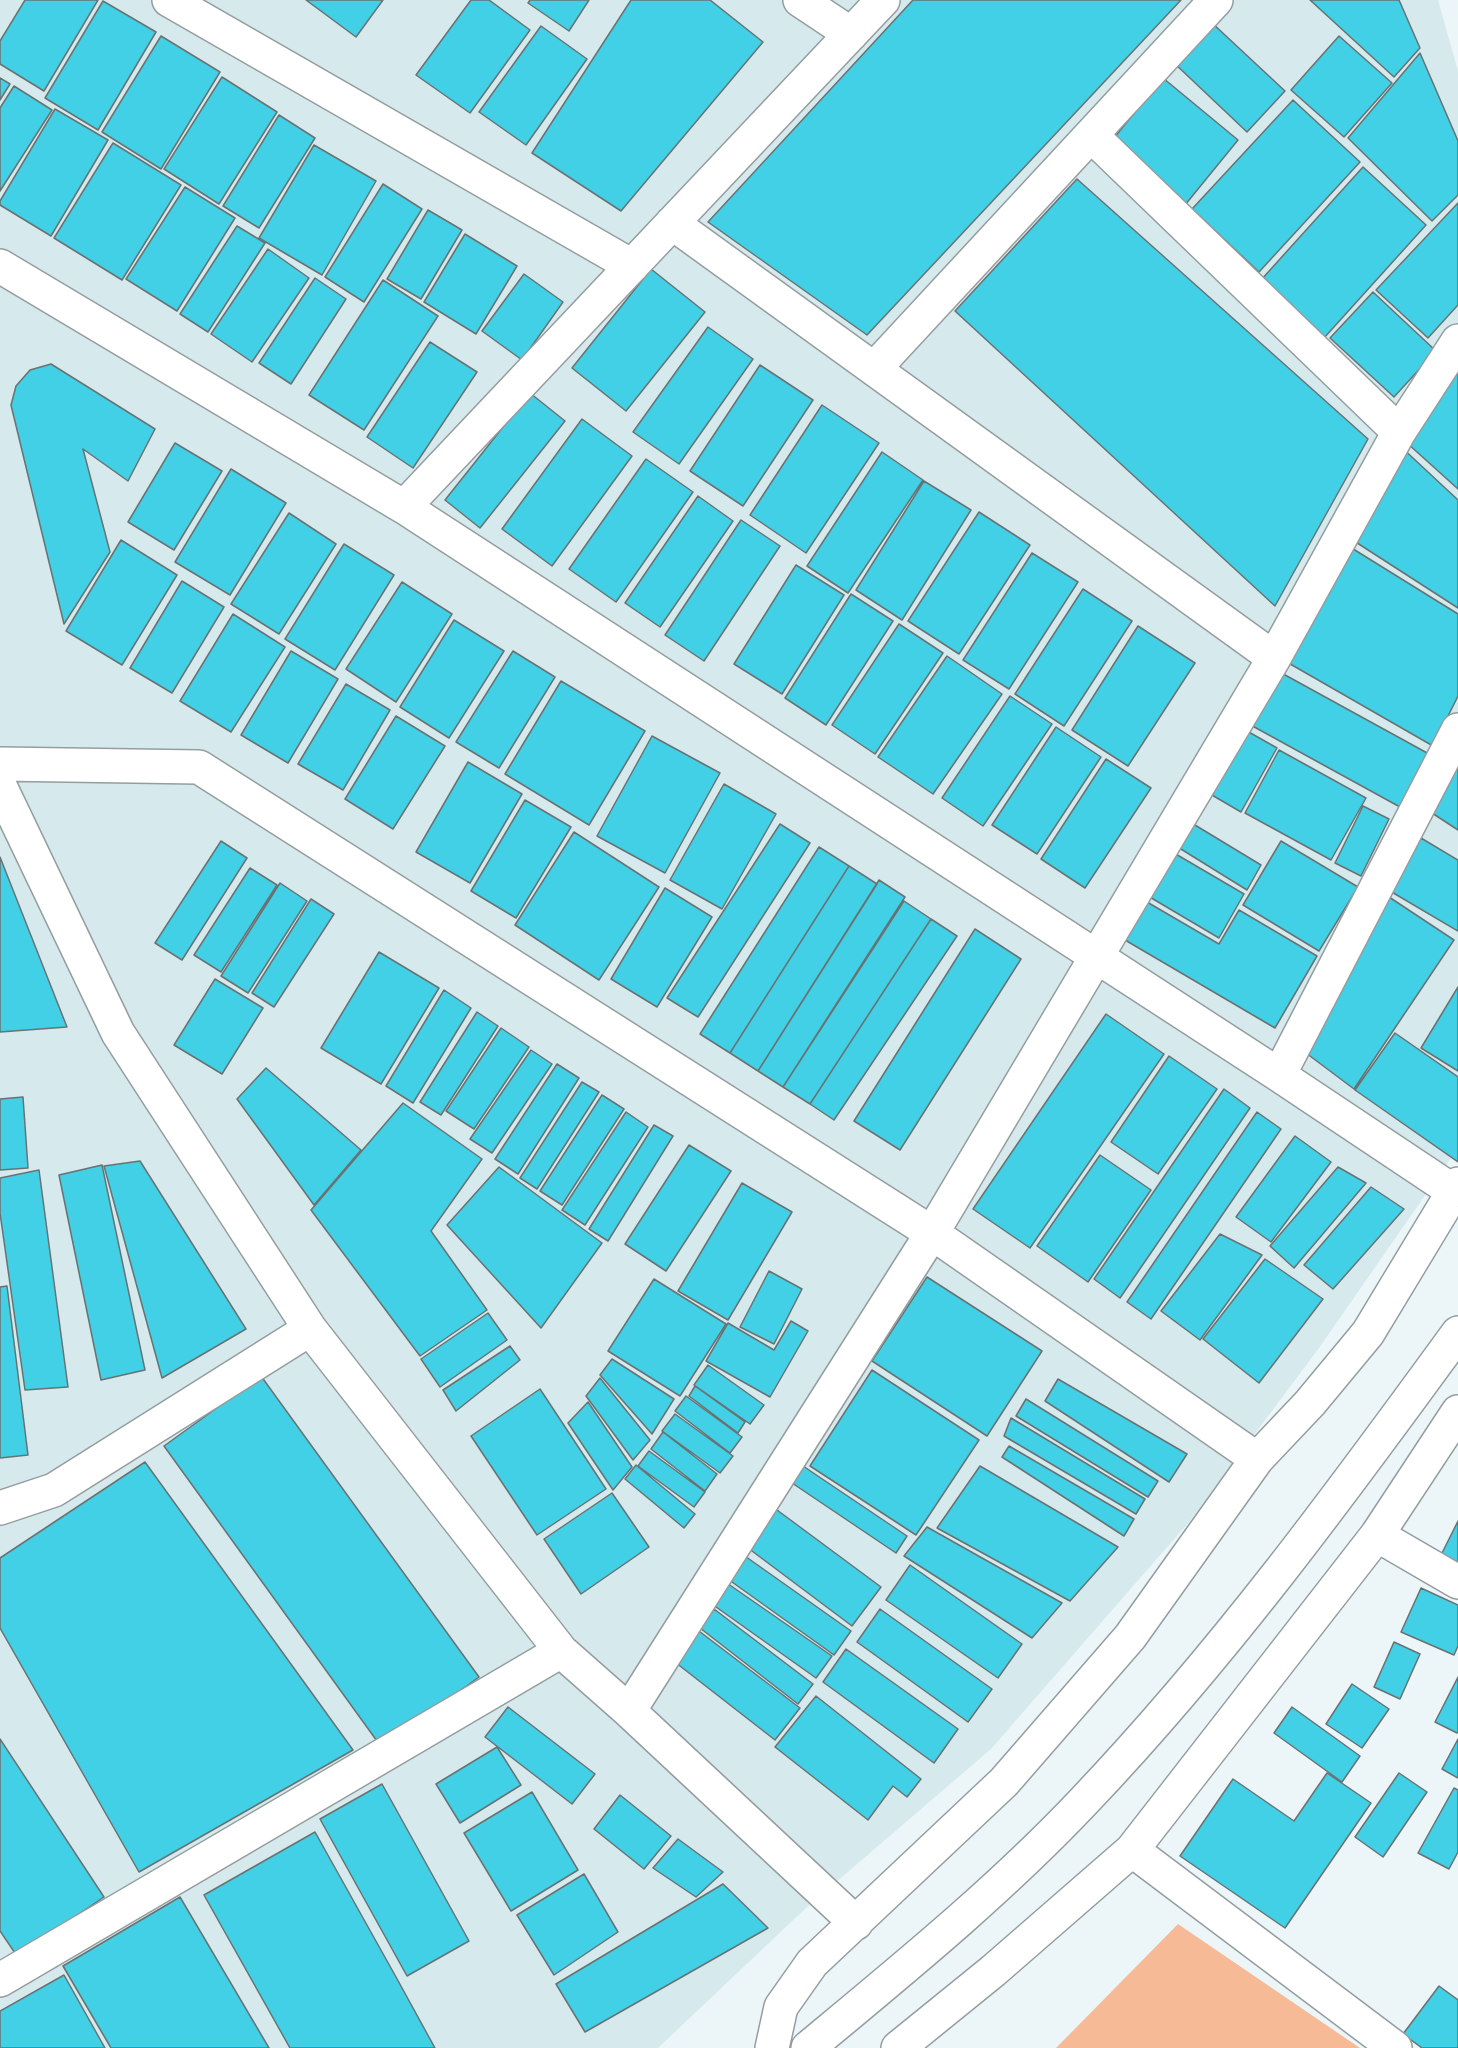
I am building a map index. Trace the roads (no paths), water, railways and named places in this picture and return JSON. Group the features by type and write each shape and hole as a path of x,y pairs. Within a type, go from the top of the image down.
{"street":[{"path":"169,0 632,266"},
{"path":"800,0 851,34"},
{"path":"404,507 883,0"},
{"path":"874,369 1216,0"},
{"path":"1091,135 1399,432"},
{"path":"672,223 1274,658"},
{"path":"0,266 404,507 1456,1188 1368,1333 1310,1403 1257,1459 1130,1637 1004,1782 812,1963 781,2007 772,2048"},
{"path":"629,1711 932,1233 1274,658 1399,432 1458,341"},
{"path":"1279,1075 1458,730"},
{"path":"0,764 199,767 932,1233 1257,1459"},
{"path":"0,786 118,1033 310,1329 561,1651 629,1711 856,1923"},
{"path":"0,1508 54,1490 310,1329"},
{"path":"812,2045 970,1913 1082,1803 1166,1713 1251,1609 1344,1489 1458,1333"},
{"path":"898,2048 993,1971 1132,1850 1377,1535 1458,1412"},
{"path":"1377,1535 1458,1582"},
{"path":"0,1980 561,1651"},
{"path":"1132,1850 1395,2048"}]}
